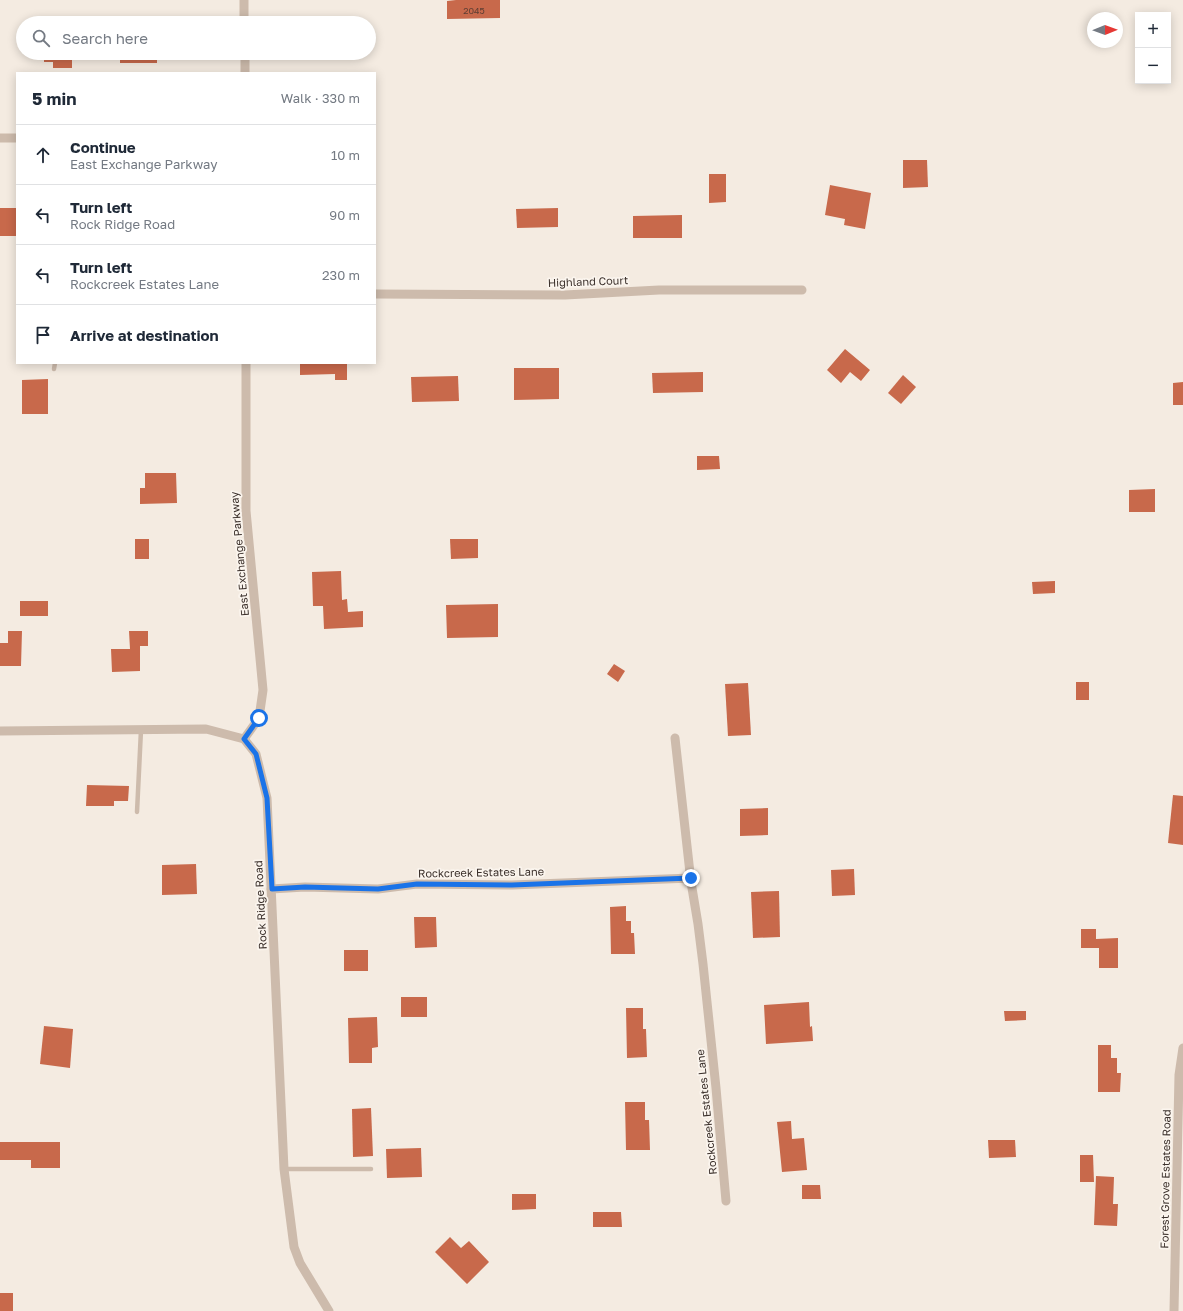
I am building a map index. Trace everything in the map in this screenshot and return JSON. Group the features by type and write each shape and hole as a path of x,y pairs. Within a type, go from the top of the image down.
{"street":[{"path":"244,0 244,16"},
{"path":"245,60 245,72"},
{"path":"0,138 16,138"},
{"name":"Highland Court","path":"376,294 564,295 659,290 802,290"},
{"name":"East Exchange Parkway","path":"244,739 259,718 263,690 246,511 246,364"},
{"path":"0,731 206,729 244,739"},
{"name":"Rockcreek Estates Lane","path":"675,738 702,960 716,1088 726,1201"},
{"name":"Rock Ridge Road","path":"244,739 256,754 267,798 284,1169 294,1247 300,1263 329,1311"},
{"name":"Rockcreek Estates Lane","path":"272,889 305,887 378,889 417,884 512,885 691,878"},
{"name":"Forest Grove Estates Road","path":"1174,1311 1179,1075 1183,1048"}],"lane":[{"path":"54,369 55,364"},
{"path":"137,812 141,730"},
{"path":"284,1169 371,1169"}],"building":[{"path":"500,0 500,18 447,19 447,1"},
{"path":"44,60 72,60 72,68 53,68 53,62 44,62"},
{"path":"120,60 157,60 157,63 120,63"},
{"path":"903,160 927,160 928,187 903,188"},
{"path":"709,174 726,174 726,202 709,203"},
{"path":"830,185 871,193 865,229 844,225 845,219 825,215"},
{"path":"0,208 16,208 16,236 0,236"},
{"path":"558,208 558,227 517,228 516,209"},
{"path":"682,215 682,238 633,238 633,216"},
{"path":"845,349 870,370 861,381 850,372 841,383 827,370"},
{"path":"300,364 347,364 347,380 335,380 335,374 300,375"},
{"path":"514,368 559,368 559,399 514,400"},
{"path":"703,372 703,392 653,393 652,373"},
{"path":"903,375 916,387 901,404 888,393"},
{"path":"458,376 459,401 412,402 411,377"},
{"path":"48,379 48,414 22,414 22,380"},
{"path":"1183,382 1183,405 1173,405 1173,383"},
{"path":"697,456 719,456 720,469 697,470"},
{"path":"145,473 176,473 177,503 140,504 140,488 145,488"},
{"path":"1155,489 1155,512 1129,512 1129,490"},
{"path":"135,539 149,539 149,559 135,559"},
{"path":"450,539 478,539 478,558 451,559"},
{"path":"341,571 342,600 347,599 348,612 363,611 363,627 324,629 323,606 313,606 312,572"},
{"path":"1055,581 1055,593 1033,594 1032,582"},
{"path":"20,601 48,601 48,616 20,616"},
{"path":"498,604 498,637 447,638 446,605"},
{"path":"8,631 22,631 21,666 0,666 0,643 8,643"},
{"path":"129,631 148,631 148,646 140,646 140,671 112,672 111,649 130,649"},
{"path":"614,664 625,671 618,682 607,674"},
{"path":"1076,682 1089,682 1089,700 1076,700"},
{"path":"748,683 751,735 728,736 725,684"},
{"path":"87,785 129,786 128,801 114,801 114,806 86,806"},
{"path":"1173,795 1183,796 1183,845 1168,843"},
{"path":"768,808 768,835 740,836 740,809"},
{"path":"196,864 197,894 162,895 162,865"},
{"path":"854,869 855,895 832,896 831,870"},
{"path":"779,891 780,937 753,938 751,892"},
{"path":"626,906 626,921 631,921 631,933 634,933 635,954 611,954 610,907"},
{"path":"414,917 436,917 437,947 415,948"},
{"path":"1081,929 1096,929 1096,939 1118,938 1118,968 1099,968 1099,948 1081,948"},
{"path":"344,950 368,950 368,971 344,971"},
{"path":"401,997 427,997 427,1017 401,1017"},
{"path":"809,1002 810,1027 812,1026 813,1041 766,1044 764,1005"},
{"path":"626,1008 643,1008 643,1029 646,1029 647,1057 627,1058"},
{"path":"1004,1011 1026,1011 1026,1020 1005,1021"},
{"path":"377,1017 378,1047 372,1048 372,1063 349,1063 348,1018"},
{"path":"44,1026 73,1029 70,1068 40,1064"},
{"path":"1098,1045 1111,1045 1111,1058 1117,1058 1117,1073 1121,1073 1120,1092 1098,1092"},
{"path":"625,1102 645,1102 645,1120 649,1120 650,1150 626,1150"},
{"path":"371,1108 373,1156 353,1157 352,1109"},
{"path":"791,1121 792,1139 804,1138 807,1170 782,1172 777,1122"},
{"path":"988,1140 1015,1140 1016,1157 989,1158"},
{"path":"0,1142 60,1142 60,1168 31,1168 31,1160 0,1160"},
{"path":"421,1148 422,1177 387,1178 386,1149"},
{"path":"1080,1155 1093,1155 1094,1182 1080,1182"},
{"path":"1096,1176 1114,1177 1113,1204 1118,1204 1117,1226 1094,1225"},
{"path":"802,1185 820,1185 821,1199 802,1199"},
{"path":"512,1194 536,1194 536,1209 512,1210"},
{"path":"593,1212 621,1212 622,1227 593,1227"},
{"path":"450,1237 461,1248 469,1241 489,1262 467,1284 435,1252"},
{"path":"0,1293 13,1293 13,1311 0,1311"}],"route":[{"path":"259,718 244,739 256,754 267,798 272,889 305,887 332,889 378,889 417,884 512,885 691,878"}]}
